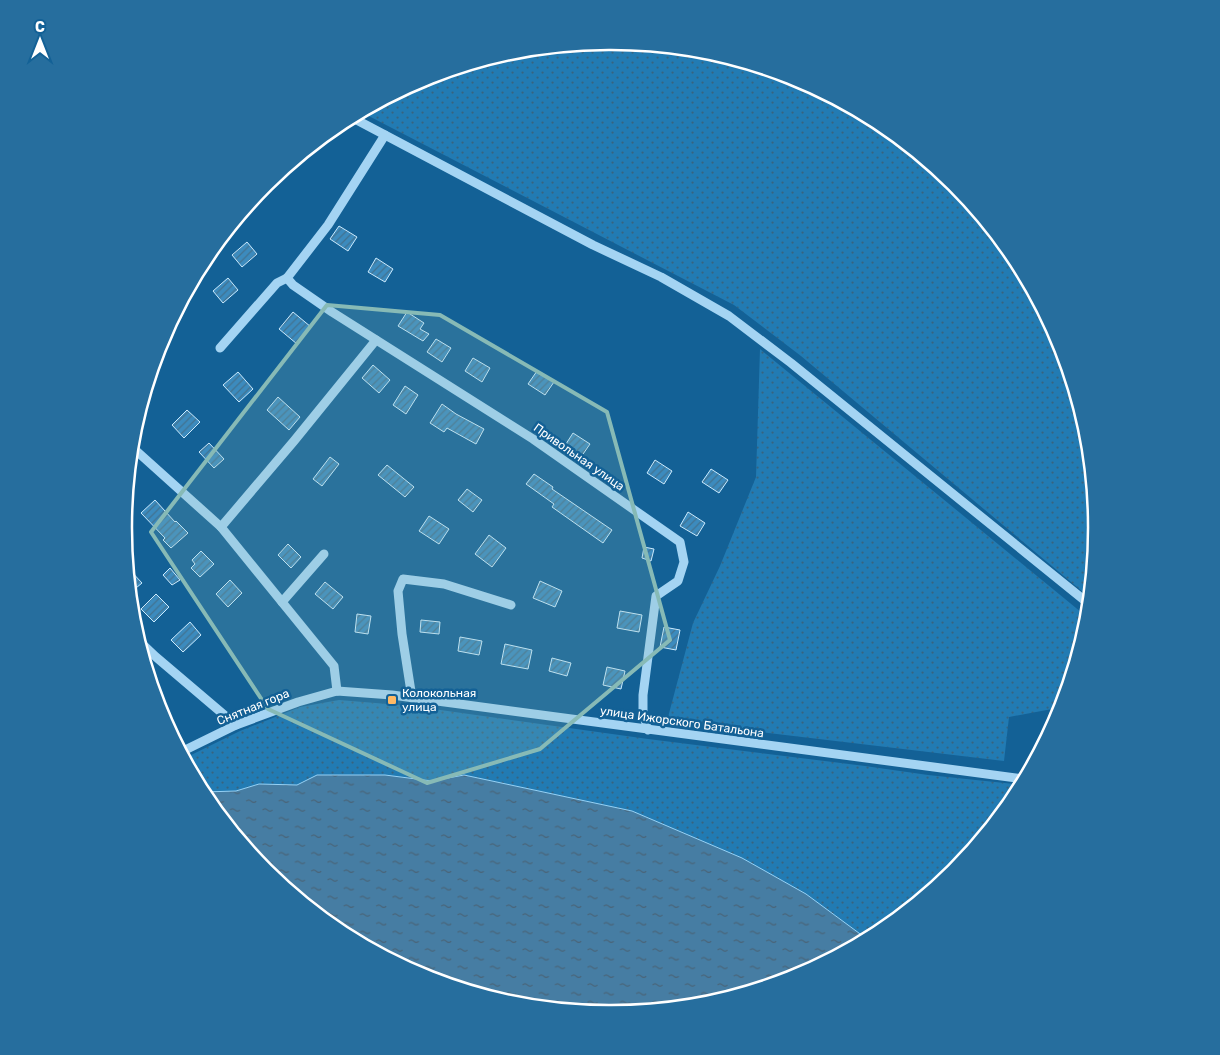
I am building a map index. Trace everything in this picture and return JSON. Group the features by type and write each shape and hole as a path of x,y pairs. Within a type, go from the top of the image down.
{"street":[{"path":"359,121 593,245 661,277 729,316 791,363 1082,598"},
{"path":"220,348 277,282 290,282 385,135"},
{"name":"Привольная улица","path":"290,282 332,312 533,439 680,542 684,562 678,581 656,596 643,695 643,714 648,730"},
{"path":"221,528 376,340"},
{"path":"139,453 221,528 334,666 337,692"},
{"path":"282,602 324,554"},
{"path":"412,698 402,634 398,591 403,579 444,584 511,605"},
{"path":"149,650 236,726"},
{"name":"улица Ижорского Батальона","path":"337,692 392,695 1016,778"},
{"name":"Снятная гора","path":"187,749 236,726 298,702 337,692"}],"highlighted area":[{"path":"327,305 440,315 607,412 670,640 540,749 427,783 268,709 151,532"}],"shaded area":[{"path":"610,50 672,54 734,66 793,86 849,114 875,130 925,168 969,213 1007,262 1038,316 1062,374 1078,434 1083,465 1088,528 1083,592 801,356 734,305 368,116 427,86 486,66 548,54"},
{"path":"760,349 1080,611 1071,651 1051,709 1009,717 1004,761 667,721 693,623 720,566 756,477"},
{"path":"339,700 412,706 648,739 928,775 1013,784 989,818 948,865 901,906 860,934 806,894 742,858 632,811 464,775 432,781 385,775 317,775 297,785 259,784 236,791 212,792 190,755 240,731 300,707"}],"water":[{"path":"317,775 385,775 432,781 464,775 632,811 742,858 806,894 860,934 821,956 763,980 734,989 672,1001 610,1005 579,1004 517,996 486,989 427,969 371,941 345,925 295,887 272,865 231,818 212,792 236,791 259,784 297,785"}],"building":[{"path":"339,226 357,237 348,251 330,239"},
{"path":"247,242 257,254 242,267 232,255"},
{"path":"376,258 393,269 385,282 368,272"},
{"path":"228,278 238,290 223,303 213,291"},
{"path":"293,312 311,327 297,344 279,329"},
{"path":"407,312 424,323 420,329 429,334 423,341 398,326"},
{"path":"436,339 451,348 442,362 427,352"},
{"path":"473,358 490,368 482,382 465,371"},
{"path":"373,365 390,380 379,393 362,378"},
{"path":"537,371 554,382 545,395 528,384"},
{"path":"238,372 253,389 239,402 223,385"},
{"path":"405,386 418,395 406,414 393,405"},
{"path":"278,397 300,417 289,430 267,410"},
{"path":"442,404 484,429 476,444 447,428 444,432 430,423"},
{"path":"187,410 200,422 184,438 172,425"},
{"path":"573,433 590,444 581,457 564,447"},
{"path":"209,443 224,459 214,468 199,452"},
{"path":"330,457 339,464 322,486 313,479"},
{"path":"655,460 672,471 664,484 647,473"},
{"path":"387,465 414,487 405,497 378,475"},
{"path":"711,469 728,480 719,493 702,482"},
{"path":"534,474 553,487 552,489 612,530 603,543 552,507 554,504 526,484"},
{"path":"467,489 482,500 473,512 458,500"},
{"path":"155,500 188,533 171,548 163,540 165,538 141,513"},
{"path":"688,512 705,523 697,536 680,526"},
{"path":"429,516 449,529 439,544 419,531"},
{"path":"489,535 506,548 492,567 475,554"},
{"path":"288,544 301,557 291,568 278,555"},
{"path":"644,547 654,549 651,561 642,558"},
{"path":"201,551 214,564 200,577 191,568 195,564 192,560"},
{"path":"170,568 180,580 172,585 163,575"},
{"path":"136,576 142,583 137,587"},
{"path":"230,580 242,593 228,607 216,594"},
{"path":"540,581 562,591 555,607 533,598"},
{"path":"325,582 343,597 333,609 315,594"},
{"path":"156,594 169,607 154,622 141,609"},
{"path":"620,611 642,615 639,632 617,628"},
{"path":"357,614 371,616 368,634 355,632"},
{"path":"421,620 440,622 439,634 420,632"},
{"path":"190,622 201,635 183,652 171,640"},
{"path":"664,627 680,630 676,650 660,647"},
{"path":"460,637 482,641 479,655 458,651"},
{"path":"505,644 532,650 528,669 501,664"},
{"path":"552,658 571,663 567,676 549,671"},
{"path":"607,667 625,671 621,689 603,685"}],"place":[{"name":"Колокольная улица","path":"392,700"}]}
